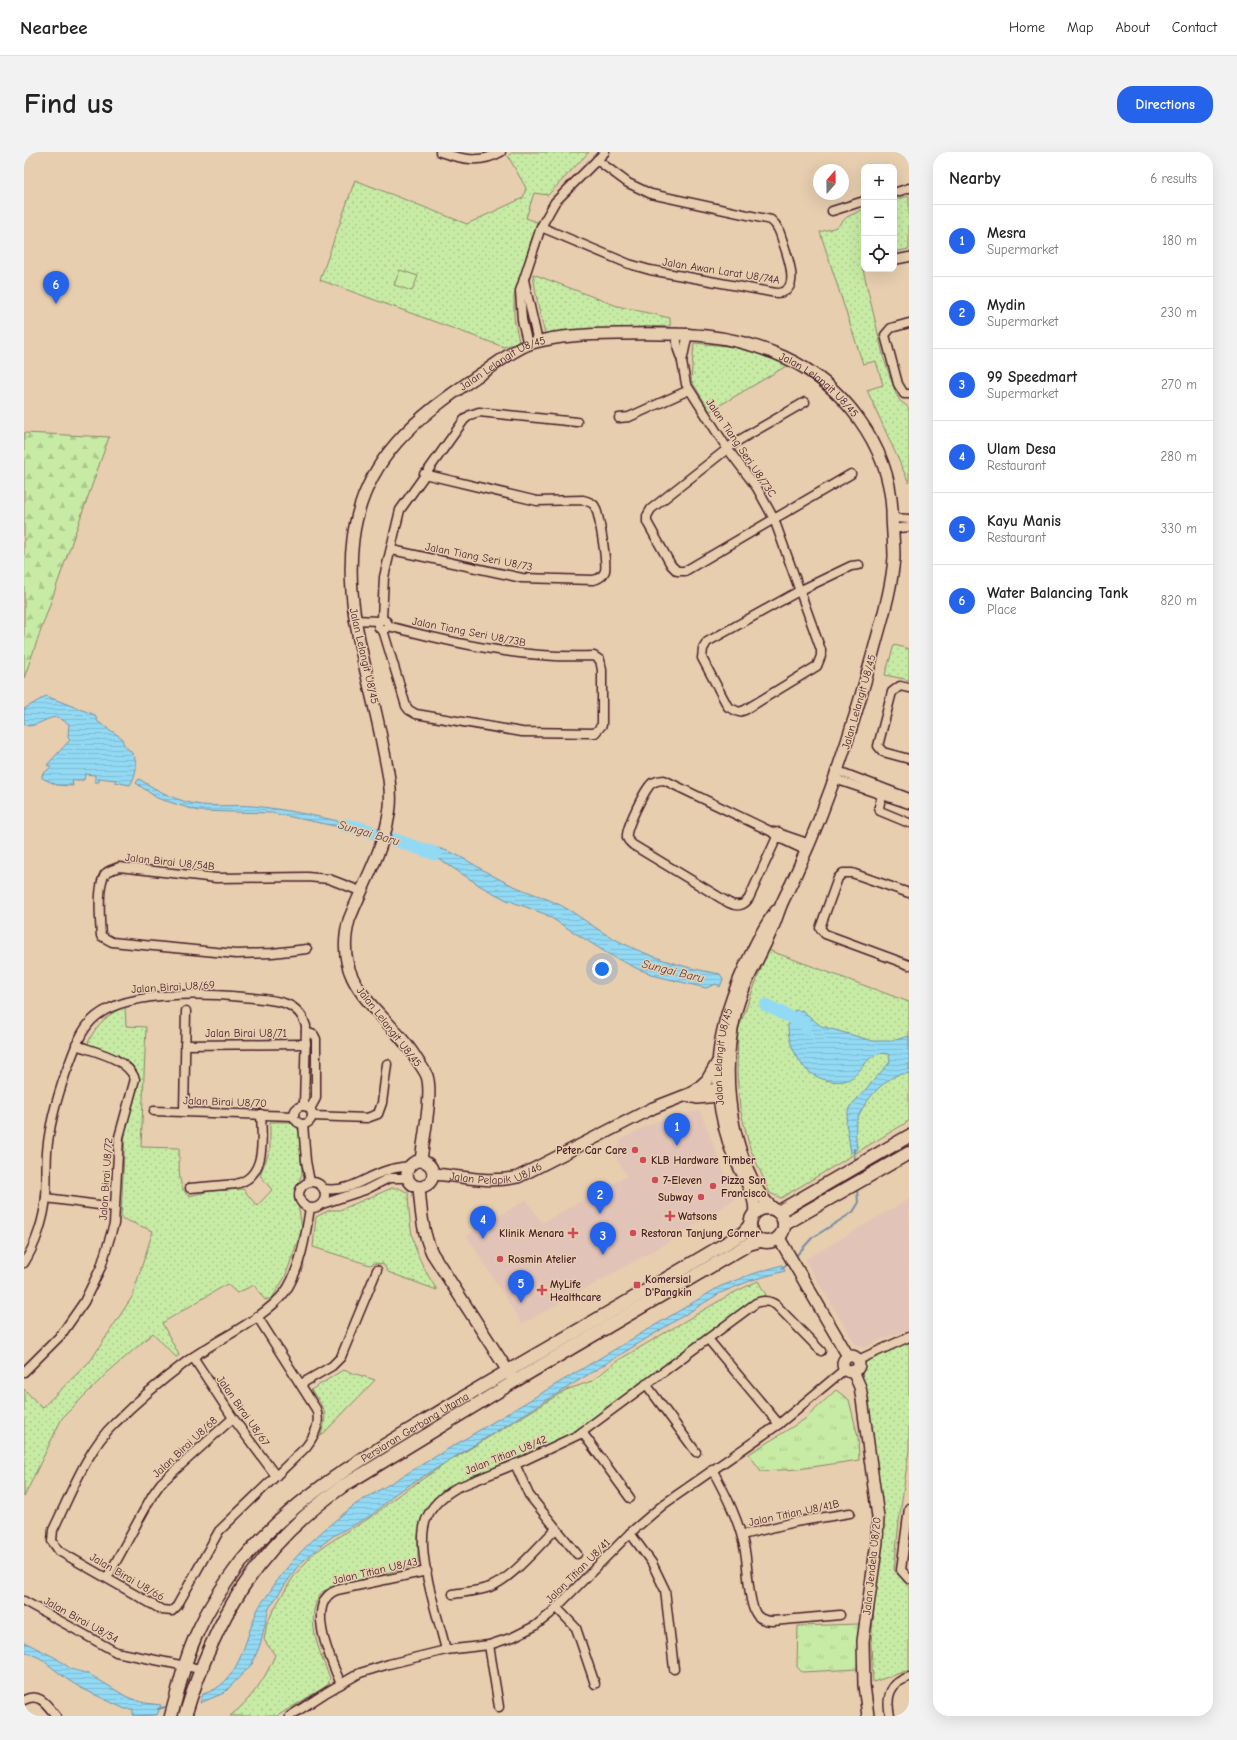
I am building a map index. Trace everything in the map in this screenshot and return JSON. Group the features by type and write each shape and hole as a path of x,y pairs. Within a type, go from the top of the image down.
{"main road":[{"path":"909,1136 845,1174 776,1211 763,1209 752,1220 753,1234 760,1240 770,1242 779,1238 785,1224 909,1153"},
{"path":"776,1211 785,1224"},
{"name":"Persiaran Gerbang Utama","path":"171,1716 185,1666 197,1632 214,1601 241,1563 274,1526 309,1496 342,1471 507,1370 608,1313 742,1234 752,1220"},
{"name":"Persiaran Gerbang Utama","path":"185,1716 200,1669 218,1628 255,1569 274,1547 317,1506 343,1486 515,1382 749,1244 760,1240"}],"street":[{"path":"440,152 470,160 481,159 501,152"},
{"path":"533,343 523,327 520,291 541,227 555,202 605,152"},
{"name":"Jalan Awan Larat U8/74A","path":"541,227 629,264 650,270 776,293 783,292 788,288 792,276 792,268 778,228 771,220 651,194 628,183 597,160"},
{"path":"897,192 909,188"},
{"path":"832,210 861,202"},
{"path":"897,259 909,256"},
{"path":"909,323 891,328 885,335 898,384 904,394 909,394"},
{"name":"Jalan Tiang Seri U8/73C","path":"676,333 678,350 689,390 727,448 757,488 774,519 822,653 819,663 744,710 739,712 730,709 702,658 704,646 710,640 799,591"},
{"name":"Jalan Lelangit U8/45","path":"421,1161 429,1089 426,1075 409,1048 359,991 352,980 346,962 346,931 360,891 384,835 390,810 386,764 374,701 354,623 350,577 353,534 360,507 380,464 392,447 413,425 472,380 533,343 591,335 688,333 728,338 766,350 803,367 836,391 857,416 879,456 891,496 894,555 890,585 866,678 837,775 808,848 780,906 766,923 728,1023 718,1061 722,1115 735,1160 755,1204 752,1220"},
{"name":"Jalan Tiang Seri U8/73C","path":"682,362 688,333"},
{"path":"619,418 629,417 689,390"},
{"path":"805,402 727,448 653,507 648,513 648,525 671,564 677,571 685,571 851,474"},
{"path":"382,625 384,577 392,550 400,510 460,423 474,413 576,422"},
{"name":"Jalan Tiang Seri U8/73","path":"392,550 522,578 593,580 600,578 604,572 605,558 601,533 595,507 591,502 583,500 537,501 424,474"},
{"path":"892,518 909,519"},
{"path":"892,529 909,527"},
{"path":"799,591 851,566 859,565"},
{"name":"Jalan Tiang Seri U8/73B","path":"354,623 382,625 442,640 525,655 594,656 600,660 602,670 603,722 598,731 595,733 522,732 425,716 409,710 406,706 382,625"},
{"path":"909,688 900,686 892,692 878,746 883,752 909,759"},
{"path":"837,775 882,795 909,804"},
{"path":"837,775 909,798"},
{"path":"776,834 749,898 744,903 736,906 633,845 629,841 627,835 631,822 647,789 652,784 661,780 676,784 776,834 808,848"},
{"path":"882,795 878,806 880,811 909,823"},
{"name":"Jalan Birai U8/54B","path":"307,948 272,953 236,954 112,942 101,936 99,919 101,887 105,874 111,869 119,868 216,878 307,877 329,879 360,891"},
{"path":"909,893 852,873 843,873 838,878 820,928 825,934 909,965"},
{"name":"Jalan Birai U8/69","path":"24,1262 36,1239 46,1198 47,1154 51,1123 59,1092 76,1045 91,1022 110,1007 140,998 185,995 226,995 277,1000 290,1005 304,1019 306,1032 309,1110"},
{"path":"184,1111 186,1012"},
{"name":"Jalan Lelangit U8/45","path":"728,1023 729,1077 735,1129 743,1159 761,1197 776,1211"},
{"name":"Jalan Birai U8/69","path":"306,1032 314,1035 316,1039 316,1098 309,1110"},
{"name":"Jalan Birai U8/71","path":"185,1044 306,1044"},
{"name":"Jalan Birai U8/72","path":"24,1372 61,1335 84,1302 101,1267 114,1224 119,1137 134,1078 131,1071 122,1063 76,1045"},
{"path":"718,1061 707,1080 693,1095 712,1104 722,1115"},
{"path":"309,1110 310,1121 303,1124 297,1122 294,1116 297,1108 367,1118 378,1114 382,1103 387,1064"},
{"path":"729,1077 720,1092 731,1104"},
{"name":"Jalan Pelapik U8/46","path":"433,1174 498,1181 518,1177 638,1114 693,1095 720,1092"},
{"name":"Jalan Birai U8/70","path":"154,1111 294,1116"},
{"path":"190,1188 242,1183 250,1177 259,1162 262,1150 261,1114"},
{"path":"303,1124 306,1161 310,1182"},
{"path":"324,1189 338,1191 385,1171 410,1166 415,1162 421,1161 428,1164 433,1174 429,1183 419,1187 412,1184 408,1178 410,1166"},
{"path":"322,1204 326,1195 324,1189 319,1184 310,1182 302,1186 299,1197 303,1205 310,1208 317,1208 322,1204 365,1190 390,1178 408,1178"},
{"path":"419,1187 423,1226 427,1242 448,1279 515,1382"},
{"path":"46,1198 114,1207"},
{"name":"Jalan Birai U8/66","path":"257,1316 316,1409 318,1419 316,1429 306,1447 218,1531 176,1606 172,1610 165,1610 154,1606 56,1549 52,1541 53,1530 100,1439 114,1423 193,1357 257,1316 277,1301 286,1291 300,1258 310,1208"},
{"path":"779,1238 858,1367 849,1370"},
{"path":"301,1384 332,1366 341,1357 377,1270"},
{"name":"Jalan Titian U8/42","path":"446,1650 427,1571 424,1526 436,1502 456,1488 568,1441 756,1303 766,1300 772,1302 821,1351"},
{"path":"853,1358 909,1337"},
{"path":"708,1339 779,1424"},
{"name":"Jalan Birai U8/67","path":"193,1357 233,1418 276,1476"},
{"name":"Jalan Titian U8/41","path":"290,1716 360,1673 446,1650 489,1645 524,1632 544,1620 630,1533 664,1504 712,1469 779,1424 849,1370"},
{"name":"Jalan Jendela U8/20","path":"849,1370 860,1387 878,1517 877,1542 863,1642 864,1685 868,1716"},
{"path":"646,1384 696,1452"},
{"name":"Jalan Birai U8/68","path":"107,1578 153,1494 161,1483 233,1418"},
{"path":"582,1432 630,1498"},
{"path":"515,1464 526,1491 577,1554"},
{"path":"712,1469 723,1489 742,1536 751,1600 758,1616 766,1621 773,1621 840,1615"},
{"path":"909,1509 901,1570 909,1579"},
{"name":"Jalan Titian U8/41B","path":"742,1536 795,1522 850,1513"},
{"path":"453,1594 482,1589 497,1584 512,1573 556,1529"},
{"path":"630,1533 652,1563 665,1590 674,1669"},
{"name":"Jalan Titian U8/43","path":"341,1684 329,1655 322,1627 321,1611 328,1595 337,1590 427,1571"},
{"name":"Jalan Birai U8/54","path":"24,1601 116,1652 200,1669"},
{"path":"557,1608 576,1628 595,1684"},
{"path":"489,1645 499,1707"},
{"path":"890,1716 888,1707 890,1693 897,1681 909,1677"},
{"path":"24,1700 31,1697 40,1698 56,1716"}],"shaded area":[{"path":"700,1111 735,1199 665,1244 522,1324 467,1236 526,1200 542,1223 627,1176 615,1156 621,1140 642,1128 668,1117"},
{"path":"909,1199 909,1330 881,1339 864,1348 856,1345 805,1260"}],"green space":[{"path":"513,152 589,152 548,195 534,193 526,218 537,222 514,296 514,318 519,342 504,347 320,280 355,180 467,224 523,198 526,188 508,156"},
{"path":"909,196 909,249 897,251 897,200"},
{"path":"861,210 861,272 864,272 884,359 896,394 900,401 908,407 909,411 909,483 867,390 883,385 876,361 863,364 820,232 837,227 847,217"},
{"path":"400,270 418,276 412,291 394,285"},
{"path":"533,274 617,306 670,318 670,326 595,329 545,334"},
{"path":"694,343 739,347 788,365 710,411 691,380"},
{"path":"24,433 109,437 24,678"},
{"path":"894,645 909,649 909,680 885,675"},
{"path":"768,950 909,1002 909,1121 781,1198 770,1193 750,1148 740,1108 737,1074 738,1030"},
{"path":"125,1006 126,1026 146,1027 141,1147 179,1148 180,1181 185,1192 189,1196 210,1191 243,1189 257,1206 272,1190 260,1175 270,1150 270,1122 290,1122 299,1129 302,1173 296,1191 302,1229 285,1277 272,1298 265,1300 254,1285 237,1293 227,1284 162,1323 179,1355 176,1357 153,1333 107,1373 62,1418 24,1497 24,1389 42,1408 91,1360 132,1297 153,1231 121,1218 125,1132 136,1093 139,1076 130,1063 87,1045 94,1031 102,1021"},
{"path":"392,1188 399,1188 408,1193 410,1221 414,1244 429,1277 437,1290 388,1272 383,1264 376,1263 370,1265 313,1247 316,1217 330,1210 340,1210"},
{"path":"758,1281 766,1295 744,1309 575,1433 555,1444 454,1485 434,1499 421,1520 418,1536 418,1564 323,1591 317,1601 313,1622 318,1646 330,1678 328,1685 277,1716 230,1716 251,1696 267,1672 275,1655 264,1640 267,1623 294,1576 314,1553 373,1516 393,1499 445,1464 566,1390 592,1381 617,1361 731,1294"},
{"path":"909,1342 909,1450 894,1570 909,1587 909,1670 873,1682 871,1644 882,1506 877,1477 869,1402 863,1380 862,1369 868,1359"},
{"path":"343,1370 375,1380 320,1437 325,1417 320,1402 311,1390"},
{"path":"836,1390 849,1400 858,1437 859,1460 798,1469 761,1471 749,1454 805,1419"},
{"path":"860,1624 857,1669 802,1672 797,1667 798,1626"}],"water":[{"path":"46,696 95,715 98,722 122,738 124,745 133,755 136,764 134,777 130,785 115,782 116,780 99,778 99,782 95,782 95,775 85,774 84,780 72,780 73,786 57,785 42,778 42,775 51,767 47,765 70,740 68,736 69,724 58,717 50,718 28,726 24,723 24,709"},
{"path":"139,779 168,795 193,804 209,806 262,807 361,826 359,831 272,813 198,811 157,798 136,783"},
{"path":"421,845 434,847 454,854 507,883 554,902 604,933 636,950 692,968 720,974 723,979 720,987 716,984 706,988 656,976 638,969 610,955 545,914 507,900 482,887 436,857 420,851"},
{"path":"796,1010 803,1011 821,1026 873,1041 892,1041 909,1036 909,1073 897,1075 891,1078 878,1089 866,1103 861,1110 856,1124 857,1149 851,1153 846,1122 849,1108 890,1062 889,1054 881,1054 869,1059 856,1074 844,1081 824,1080 811,1073 802,1065 793,1049 788,1031 788,1022 791,1015"},
{"path":"782,1265 785,1271 752,1280 720,1293 395,1494 372,1515 333,1536 298,1566 269,1608 260,1645 252,1664 224,1693 200,1703 203,1694 215,1689 225,1681 233,1671 244,1648 258,1608 278,1579 308,1544 356,1504 719,1287 749,1275"},
{"path":"24,1642 56,1658 71,1669 89,1674 127,1697 145,1703 161,1705 157,1715 133,1716 133,1709 125,1709 81,1688 68,1680 40,1658 24,1651"}],"waterway":[{"name":"Sungai Baru","path":"344,825 360,828 436,854"},
{"name":"Sungai Baru","path":"766,1005 806,1025"},
{"path":"854,1149 855,1163"},
{"path":"794,1258 812,1238 853,1212 858,1204 857,1187"},
{"path":"782,1268 790,1262"},
{"path":"158,1709 169,1706"}],"place":[{"name":"Water Balancing Tank","path":"56,304"},
{"name":"Mesra","path":"677,1146"},
{"name":"Peter Car Care","path":"635,1150"},
{"name":"KLB Hardware Timber","path":"643,1160"},
{"name":"7-Eleven","path":"655,1180"},
{"name":"Pizza San Francisco","path":"713,1186"},
{"name":"Subway","path":"701,1197"},
{"name":"Mydin","path":"600,1214"},
{"name":"Watsons","path":"670,1216"},
{"name":"Klinik Menara","path":"573,1233"},
{"name":"Restoran Tanjung Corner","path":"633,1233"},
{"name":"Ulam Desa","path":"483,1239"},
{"name":"99 Speedmart","path":"603,1255"},
{"name":"Rosmin Atelier","path":"500,1259"},
{"name":"Komersial D'Pangkin","path":"637,1285"},
{"name":"MyLife Healthcare","path":"542,1290"},
{"name":"Kayu Manis","path":"521,1303"}]}
